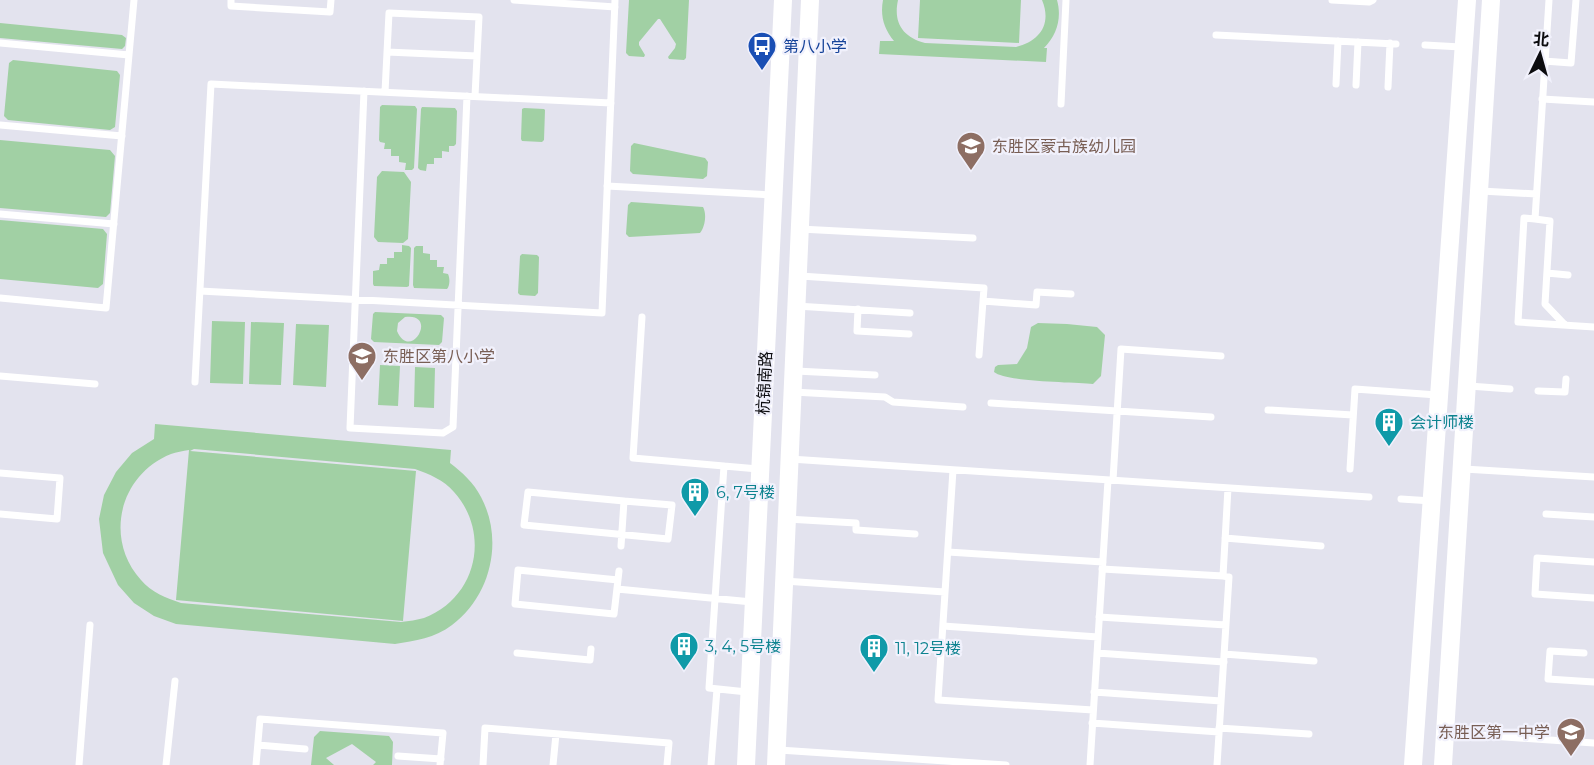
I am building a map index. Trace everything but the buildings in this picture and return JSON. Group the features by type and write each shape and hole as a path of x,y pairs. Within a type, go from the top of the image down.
{"street":[{"name":"杭锦南路","path":"746,765 783,0"},
{"name":"杭锦南路","path":"776,758 810,0"},
{"path":"1413,765 1467,0"},
{"path":"1443,765 1491,0"}],"lane":[{"path":"0,298 106,308 134,0"},
{"path":"231,0 231,6 330,12 331,0"},
{"path":"200,291 602,313 615,3 514,0"},
{"path":"1062,104 1066,0"},
{"path":"1332,0 1369,2 1373,0"},
{"path":"1535,219 1549,0"},
{"path":"1544,61 1571,63 1576,0"},
{"path":"385,92 389,13 479,17 475,96"},
{"path":"1216,35 1393,44 1388,87"},
{"path":"1336,84 1338,41"},
{"path":"1356,85 1358,42"},
{"path":"0,44 129,56"},
{"path":"1425,45 1464,47"},
{"path":"387,51 477,56"},
{"path":"195,382 211,84 611,103"},
{"path":"364,92 350,428 443,434 453,427 467,96"},
{"path":"1542,99 1594,102"},
{"path":"0,124 122,136"},
{"path":"607,186 773,195"},
{"path":"1479,191 1536,195"},
{"path":"0,214 114,224"},
{"path":"1565,325 1545,304 1550,221 1524,218 1518,322 1594,327"},
{"path":"800,229 973,238"},
{"path":"1547,273 1568,275"},
{"path":"798,276 984,288 979,355"},
{"path":"983,301 1036,304 1037,292 1071,294"},
{"path":"796,306 910,313"},
{"path":"858,309 857,331 909,334"},
{"path":"642,317 633,458 760,469"},
{"path":"1090,765 1102,566 1121,349 1221,356"},
{"path":"794,370 875,375"},
{"path":"0,376 95,384"},
{"path":"1538,391 1565,392 1566,379"},
{"path":"1467,386 1510,389"},
{"path":"1350,469 1355,389 1439,395"},
{"path":"793,392 885,397 893,402 963,407"},
{"path":"992,403 1210,417"},
{"path":"1268,410 1353,415"},
{"path":"790,459 1369,497"},
{"path":"724,466 709,688 750,692"},
{"path":"1462,469 1594,477"},
{"path":"953,470 938,700 1093,710"},
{"path":"0,473 60,478 57,519 0,514"},
{"path":"1223,576 1228,488"},
{"path":"528,492 624,501 672,505 668,538 524,525 528,492"},
{"path":"1401,499 1432,501"},
{"path":"621,546 624,501"},
{"path":"1546,514 1594,517"},
{"path":"787,519 856,523 856,530 915,534"},
{"path":"1226,538 1321,546"},
{"path":"948,552 1230,577 1217,765"},
{"path":"1594,562 1538,558 1535,594 1594,598"},
{"path":"618,580 518,570 515,604 594,615 614,614 617,589 618,580 619,571"},
{"path":"784,581 945,592"},
{"path":"617,589 754,602"},
{"path":"1099,617 1226,625"},
{"path":"79,765 90,625"},
{"path":"943,626 1098,637"},
{"path":"517,653 590,660 591,649"},
{"path":"1584,653 1550,651 1548,679 1594,682"},
{"path":"1097,653 1314,661"},
{"path":"166,765 175,681"},
{"path":"711,765 717,689"},
{"path":"1094,693 1221,701"},
{"path":"256,765 260,719 442,733 440,762 398,756"},
{"path":"1092,723 1309,734"},
{"path":"483,765 485,728 669,743 667,765"},
{"path":"1445,733 1594,743"},
{"path":"553,765 556,734"},
{"path":"258,745 305,749"},
{"path":"776,758 1006,765"}],"green space":[{"path":"629,0 689,0 686,58 684,60 669,59 676,44 660,19 639,42 644,57 629,56 626,53"},
{"path":"883,0 898,0 897,16 901,28 911,37 925,43 1016,47 1032,40 1042,30 1046,17 1042,0 1057,0 1059,20 1055,32 1044,48 1047,48 1046,62 879,54 880,41 894,41 884,22"},
{"path":"920,0 1021,0 1019,43 918,38"},
{"path":"0,23 122,35 126,38 125,46 122,49 0,38"},
{"path":"13,60 117,71 120,75 115,127 110,130 8,120 4,116 9,63"},
{"path":"382,105 415,106 417,109 414,168 412,170 405,170 406,163 399,162 399,156 391,156 391,149 384,149 385,143 379,140 380,107"},
{"path":"422,107 455,108 457,111 456,144 449,146 449,152 442,151 442,158 434,158 434,164 427,164 426,171 418,168"},
{"path":"522,109 545,110 544,140 542,142 522,141"},
{"path":"0,140 110,150 115,156 110,213 106,217 0,208"},
{"path":"634,143 705,158 708,162 707,176 703,179 633,174 630,171 631,146"},
{"path":"382,171 404,172 411,182 408,239 403,243 378,242 374,237 377,177"},
{"path":"631,202 703,207 705,217 703,227 700,233 629,237 626,234 628,205"},
{"path":"0,220 103,229 107,234 103,284 98,288 0,279"},
{"path":"402,245 411,248 409,286 374,286 373,271 379,270 380,264 387,264 387,258 394,258 394,252 402,252"},
{"path":"423,246 423,253 430,254 430,260 437,260 437,267 444,267 443,273 448,274 449,278 447,289 414,288 414,248"},
{"path":"522,254 539,257 538,293 535,296 518,293"},
{"path":"375,312 441,315 444,318 442,342 439,345 374,342 371,339","holes":["405,317 415,317 420,322 421,328 415,339 409,342 403,339 397,331 398,323"]},
{"path":"212,321 245,322 243,384 210,383"},
{"path":"251,322 284,323 281,385 249,384"},
{"path":"1038,323 1097,327 1105,335 1101,376 1093,384 1026,380 994,372 998,365 1017,364 1027,348 1031,327"},
{"path":"296,324 329,325 326,387 293,385"},
{"path":"380,365 400,366 398,406 378,405"},
{"path":"415,367 435,368 434,408 414,407"},
{"path":"155,424 451,450 450,463 475,487 488,514 492,531 492,549 490,566 484,583 476,599 452,625 432,636 395,644 176,624 154,616 134,603 118,585 103,553 99,519 104,495 116,472 132,453 154,439","holes":["194,449 415,469 431,475 454,492 466,508 475,545 473,563 467,580 456,596 442,609 421,619 401,622 181,603 149,588 130,564 123,546 121,528 123,510 129,492 139,477 153,464 171,454 189,450 176,600 403,621 416,471 190,451"]},
{"path":"320,731 389,736 393,742 392,765 373,765 376,762 352,744 326,758 334,765 311,765 314,737"}],"place":[{"name":"第八小学","path":"762,72"},
{"name":"东胜区蒙古族幼儿园","path":"971,172"},
{"name":"东胜区第八小学","path":"362,382"},
{"name":"会计师楼","path":"1389,448"},
{"name":"6, 7号楼","path":"695,518"},
{"name":"3, 4, 5号楼","path":"684,672"},
{"name":"11, 12号楼","path":"874,674"},
{"name":"东胜区第一中学","path":"1571,758"}]}
